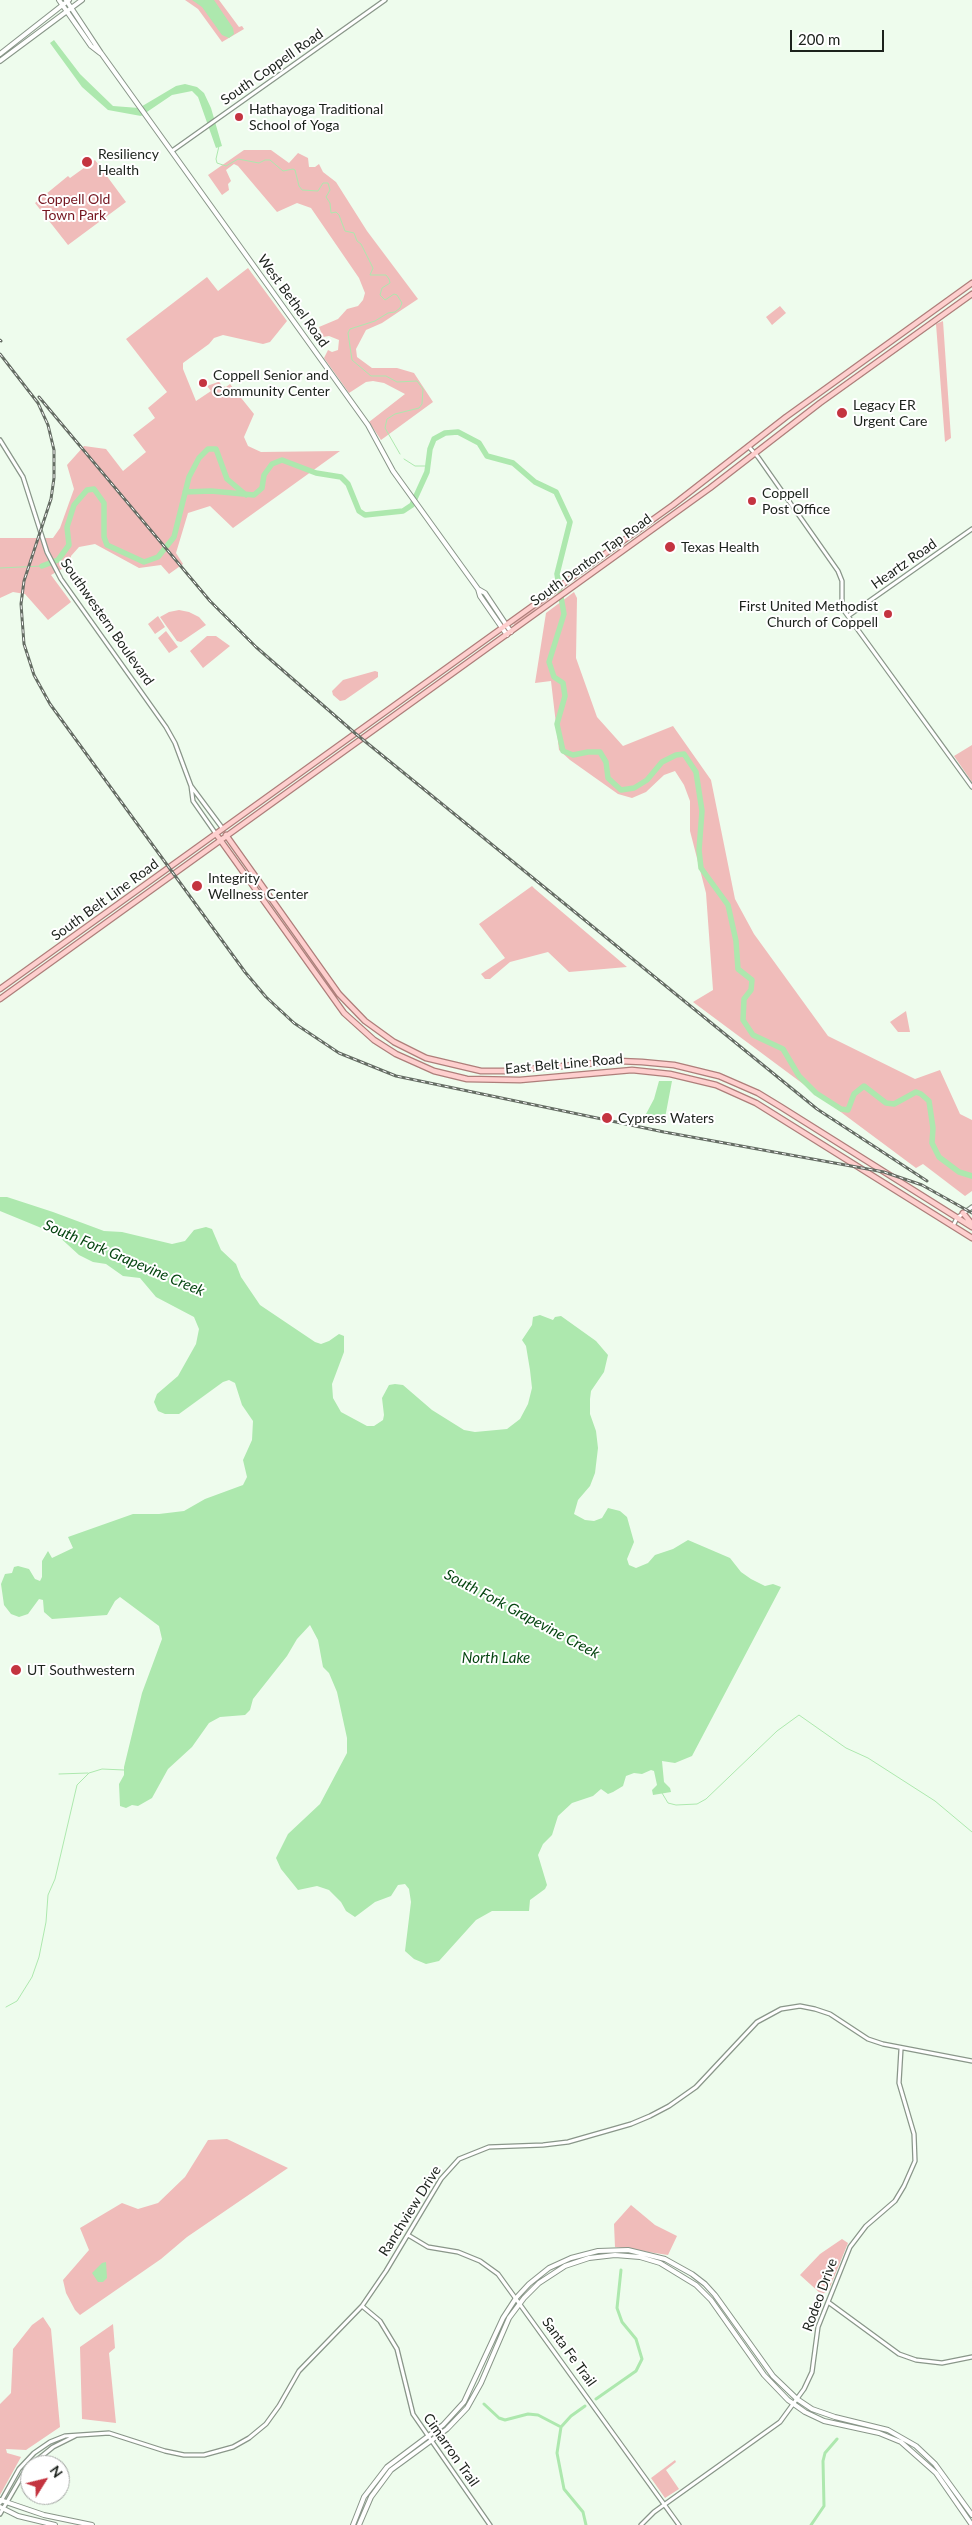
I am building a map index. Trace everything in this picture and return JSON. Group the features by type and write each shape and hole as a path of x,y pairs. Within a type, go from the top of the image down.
{"main road":[{"name":"West Bethel Road","path":"59,0 91,46 101,53"},
{"path":"0,61 82,0"},
{"name":"West Bethel Road","path":"67,1 101,53 368,425 405,488 509,633"},
{"path":"0,54 67,1"},
{"path":"13,44 17,49"},
{"name":"South Denton Tap Road","path":"222,829 640,529 844,375 972,283"},
{"name":"South Denton Tap Road","path":"220,841 756,454 849,382 972,294"},
{"path":"844,375 849,382"},
{"path":"672,505 677,511"},
{"path":"640,529 644,535"},
{"path":"438,675 442,682"},
{"path":"390,708 396,715"},
{"path":"326,755 331,762"},
{"path":"278,789 283,796"},
{"name":"South Belt Line Road","path":"0,989 222,829"},
{"name":"East Belt Line Road","path":"222,829 339,994 365,1020 401,1046 426,1058 481,1071 506,1072 619,1061 655,1063 709,1074 758,1093 972,1226"},
{"name":"Southwestern Boulevard","path":"216,834 220,841"},
{"name":"South Belt Line Road","path":"0,999 220,841"},
{"name":"East Belt Line Road","path":"220,841 344,1013 374,1040 396,1054 434,1071 456,1077 480,1080 520,1080 632,1070 699,1080 756,1102 972,1238"},
{"path":"159,875 163,882"},
{"path":"396,1054 401,1046"},
{"path":"655,1063 655,1072"},
{"path":"480,1080 481,1071"},
{"path":"699,1080 709,1074"},
{"path":"808,1135 813,1127"},
{"path":"963,1213 972,1226"},
{"path":"353,2525 358,2508 373,2482 396,2458 450,2419 464,2402 503,2318 516,2298 542,2273 565,2260 586,2253 628,2250 659,2257 680,2266 705,2284 776,2380 797,2400 812,2409 835,2417 877,2426 900,2439 943,2479 972,2515"},
{"path":"359,2525 371,2497 391,2470 447,2429 467,2408 481,2383 509,2318 519,2303 540,2282 565,2266 588,2258 615,2255 647,2259 671,2268 698,2286 714,2304 773,2386 794,2404 813,2416 833,2423 900,2439"},
{"path":"714,2304 718,2300"},
{"path":"749,2354 754,2350"},
{"path":"943,2479 972,2525"},
{"path":"2,2502 44,2515 92,2525"},
{"path":"1,2510 55,2525"}],"street":[{"name":"South Coppell Road","path":"172,151 386,0"},
{"name":"Southwestern Boulevard","path":"0,440 23,477 47,552 56,571 166,727 175,743 191,786 193,800 216,834"},
{"path":"749,447 756,454 838,570 842,581 842,606 848,616 972,787"},
{"name":"Heartz Road","path":"848,616 972,529"},
{"name":"Southwestern Boulevard","path":"191,786 222,829"},
{"path":"953,1226 957,1218 972,1207"},
{"name":"Ranchview Drive","path":"1,2510 2,2502 26,2469 53,2447 75,2435 109,2433 165,2451 184,2455 204,2455 233,2447 249,2438 266,2424 279,2406 299,2371 362,2306 408,2235 441,2179 459,2159 489,2147 568,2142 643,2119 669,2106 696,2087 757,2022 781,2009 800,2006 823,2011 836,2017 868,2039 901,2049 972,2061"},
{"name":"Rodeo Drive","path":"641,2525 664,2505 780,2422 797,2400 812,2372 818,2327 850,2247 866,2226 895,2200 904,2186 915,2161 914,2134 899,2083 901,2049"},
{"name":"Santa Fe Trail","path":"408,2235 428,2247 458,2252 485,2263 498,2274 679,2525"},
{"path":"828,2302 900,2354 922,2361 942,2363 972,2357"},
{"name":"Cimarron Trail","path":"362,2306 380,2321 397,2348 403,2366 409,2405 427,2436 490,2525"}],"green space":[{"path":"185,0 219,0 239,27 242,26 244,29 222,42 198,9"},
{"path":"244,150 271,150 289,163 298,153 308,158 309,167 315,167 319,164 323,172 336,182 367,231 418,299 382,323 366,330 356,349 357,357 372,368 397,368 414,373 433,402 381,440 369,422 405,394 384,383 373,381 366,382 349,393 324,358 328,350 332,352 338,350 339,340 329,336 323,337 319,327 338,319 347,309 358,306 363,300 365,293 359,278 311,208 297,203 277,212 238,166 234,164 226,170 231,181 228,184 229,190 222,195 208,175"},
{"name":"Coppell Old Town Park","path":"95,160 126,202 68,245 35,203 68,176 70,178"},
{"path":"248,268 287,321 270,342 263,344 223,335 214,338 209,344 183,363 183,369 196,401 211,391 207,386 218,382 218,380 222,386 226,387 230,384 254,414 244,437 248,446 261,452 340,451 233,528 210,506 188,513 176,553 183,564 169,574 161,565 139,568 95,544 79,547 71,556 71,564 51,575 71,602 48,620 25,594 13,592 0,598 0,538 53,538 60,528 74,489 67,465 84,446 106,449 123,471 146,452 133,435 155,418 148,408 167,392 126,339 207,277 218,291"},
{"path":"780,306 786,313 772,325 766,317"},
{"path":"943,321 951,438 945,442 936,324"},
{"path":"574,592 577,598 576,658 597,717 623,746 673,726 711,780 735,899 754,934 828,1036 915,1079 940,1070 960,1114 972,1120 972,1191 965,1196 923,1164 916,1168 693,1002 713,990 706,893 690,831 690,801 684,785 675,771 664,775 646,792 632,798 618,794 559,750 551,681 535,683 546,613"},
{"path":"548,597 548,600 515,625 513,624"},
{"path":"179,610 199,617 206,625 181,642 177,641 160,617 169,612"},
{"path":"158,616 165,627 155,634 148,624"},
{"path":"166,631 178,647 169,653 158,638"},
{"path":"207,636 216,636 230,646 203,668 190,651"},
{"path":"375,671 378,672 378,677 345,700 340,701 333,695 332,691 343,680"},
{"path":"972,745 972,782 954,756"},
{"path":"532,886 627,967 569,972 548,952 510,962 490,979 485,979 481,974 505,958 479,924"},
{"path":"906,1011 910,1032 898,1032 890,1022"},
{"path":"227,2139 288,2168 187,2237 161,2259 80,2315 75,2310 66,2293 63,2280 89,2250 80,2228 122,2203 138,2209 158,2203 185,2177 208,2140"},
{"path":"631,2205 655,2225 677,2236 668,2255 615,2247 614,2224"},
{"path":"842,2239 848,2243 828,2292 821,2294 800,2275 820,2254"},
{"path":"43,2317 51,2329 60,2427 26,2450 6,2449 7,2453 20,2457 20,2459 0,2495 0,2404 11,2393 13,2349 32,2325"},
{"path":"113,2324 115,2348 109,2353 116,2423 82,2419 80,2347"},
{"path":"675,2460 676,2462 666,2470 679,2489 665,2498 651,2478"}],"water":[{"path":"192,0 214,0 233,28 234,34 229,38 222,35 202,7"},
{"path":"54,40 80,74 113,106 139,108 176,86 185,84 197,87 204,93 211,108 222,146 216,148 198,97 192,91 172,95 141,116 108,110 82,87 50,43"},
{"path":"659,1081 672,1081 665,1118 646,1114 654,1099"},
{"name":"North Lake","path":"0,1197 7,1197 53,1212 104,1231 122,1232 172,1244 185,1241 194,1230 206,1227 212,1229 221,1250 236,1264 241,1277 260,1305 315,1342 321,1344 339,1334 344,1336 344,1352 332,1384 333,1398 341,1412 367,1426 374,1426 383,1420 382,1398 389,1385 395,1384 403,1385 432,1410 464,1430 475,1432 507,1429 520,1419 528,1404 532,1388 526,1346 522,1340 532,1325 533,1317 540,1315 553,1320 555,1317 561,1316 596,1341 608,1355 604,1372 591,1391 590,1399 590,1414 596,1431 598,1448 595,1473 590,1486 578,1500 574,1514 585,1520 594,1521 602,1518 608,1508 620,1511 627,1517 634,1542 627,1559 629,1565 636,1568 648,1563 655,1555 673,1549 688,1540 730,1558 741,1572 751,1579 765,1586 773,1584 781,1587 692,1756 675,1763 662,1761 664,1782 671,1792 653,1795 652,1790 657,1785 654,1771 651,1770 642,1774 634,1773 626,1776 623,1786 613,1792 608,1794 601,1789 593,1796 572,1803 558,1816 552,1835 543,1844 538,1855 547,1885 545,1889 530,1900 529,1911 492,1911 476,1920 439,1961 426,1964 414,1959 405,1951 411,1902 409,1889 405,1884 398,1885 391,1896 375,1902 355,1917 346,1911 341,1902 329,1890 317,1886 298,1890 281,1869 276,1858 288,1834 320,1804 347,1753 347,1738 337,1692 329,1673 323,1667 318,1640 310,1625 297,1639 287,1656 253,1699 250,1710 245,1715 220,1717 209,1723 192,1747 168,1769 152,1798 138,1806 132,1805 126,1808 120,1806 119,1784 124,1775 124,1767 142,1693 162,1639 159,1626 120,1597 115,1601 107,1615 52,1619 44,1612 43,1600 39,1599 28,1614 19,1617 11,1614 4,1605 1,1584 5,1574 12,1573 14,1567 18,1566 29,1569 35,1579 40,1581 42,1577 42,1561 48,1551 52,1558 73,1548 68,1537 133,1514 159,1514 184,1511 205,1499 243,1485 247,1477 243,1460 252,1440 253,1421 242,1405 235,1383 229,1380 223,1382 179,1414 165,1414 158,1411 154,1402 157,1394 178,1376 196,1344 199,1329 194,1317 156,1297 140,1278 123,1276 106,1264 93,1262 79,1255 56,1234 0,1211"},
{"path":"106,2262 107,2278 103,2282 98,2282 92,2273 102,2263"}],"waterway":[{"path":"219,146 217,163 226,166 238,159 259,163 270,160 283,171 295,170 299,186 302,190 318,191 323,183 328,183 330,190 326,197 330,203 331,213 336,212 339,215 345,231 354,233 357,241 361,244 373,268 370,275 386,275 389,279 390,283 382,288 380,295 385,300 394,294 397,295 402,303 400,308 375,321 350,329 348,333 352,360 371,376 386,376 397,382 417,381 423,389 422,404 419,408 395,414 387,419 385,428 400,454"},
{"path":"185,492 211,491 254,495 262,488 264,475 272,464 282,460 316,473 341,477 348,484 359,511 365,515 403,511 412,505 427,472 430,449 434,439 445,433 458,432 479,443 487,456 513,463 535,482 556,492 570,522 557,574 564,614 549,662 554,677 563,683 565,696 557,724 563,751 573,755 600,752 606,762 608,778 621,790 634,788 647,780 662,762 676,755 684,754 696,772 702,811 699,850 701,868 728,905 736,941 738,969 752,980 751,990 744,999 743,1020 753,1035 783,1049 799,1076 816,1093 841,1109 848,1110 854,1094 864,1086 886,1103 894,1104 916,1092 921,1094 929,1101 933,1128 932,1143 939,1157 959,1172 972,1176"},
{"path":"42,566 58,560 69,545 67,527 74,505 87,490 94,489 104,503 104,537 107,545 144,562 158,557 174,537 189,477 199,458 208,449 216,449 227,479 246,495"},
{"path":"404,459 415,466 428,466"},
{"path":"0,568 42,566"},
{"name":"South Fork Grapevine Creek","path":"662,1793 668,1803 676,1805 697,1804 706,1799 777,1731 799,1715 846,1748 868,1758 935,1801 972,1832"},
{"path":"6,2007 17,2001 32,1977 39,1957 46,1922 48,1895 55,1879 77,1785 89,1773 102,1769 124,1770"},
{"path":"59,1774 88,1773"},
{"path":"596,2399 636,2371 642,2359 636,2339 622,2322 617,2308 621,2270"},
{"path":"484,2404 499,2418 505,2420 528,2414 538,2415 561,2427"},
{"path":"585,2406 571,2416 561,2427 557,2453 564,2489 583,2512 586,2525"},
{"path":"811,2525 824,2506 823,2461 825,2453 837,2439"}],"railway":[{"path":"0,354 38,403 48,425 54,450 54,478 51,499 24,581 21,604 24,644 34,675 50,704 245,972 266,997 294,1023 339,1053 396,1076 664,1132 884,1172 922,1185 972,1213"},
{"path":"39,397 210,601 256,647 356,734 817,1109 927,1181"}],"place":[{"name":"Hathayoga Traditional School of Yoga","path":"239,117"},
{"name":"Resiliency Health","path":"87,162"},
{"name":"Coppell Senior and Community Center","path":"203,383"},
{"name":"Legacy ER Urgent Care","path":"842,413"},
{"name":"Coppell Post Office","path":"752,501"},
{"name":"Texas Health","path":"670,547"},
{"name":"First United Methodist Church of Coppell","path":"888,614"},
{"name":"Integrity Wellness Center","path":"197,886"},
{"name":"Cypress Waters","path":"607,1118"},
{"name":"UT Southwestern","path":"16,1670"}]}
